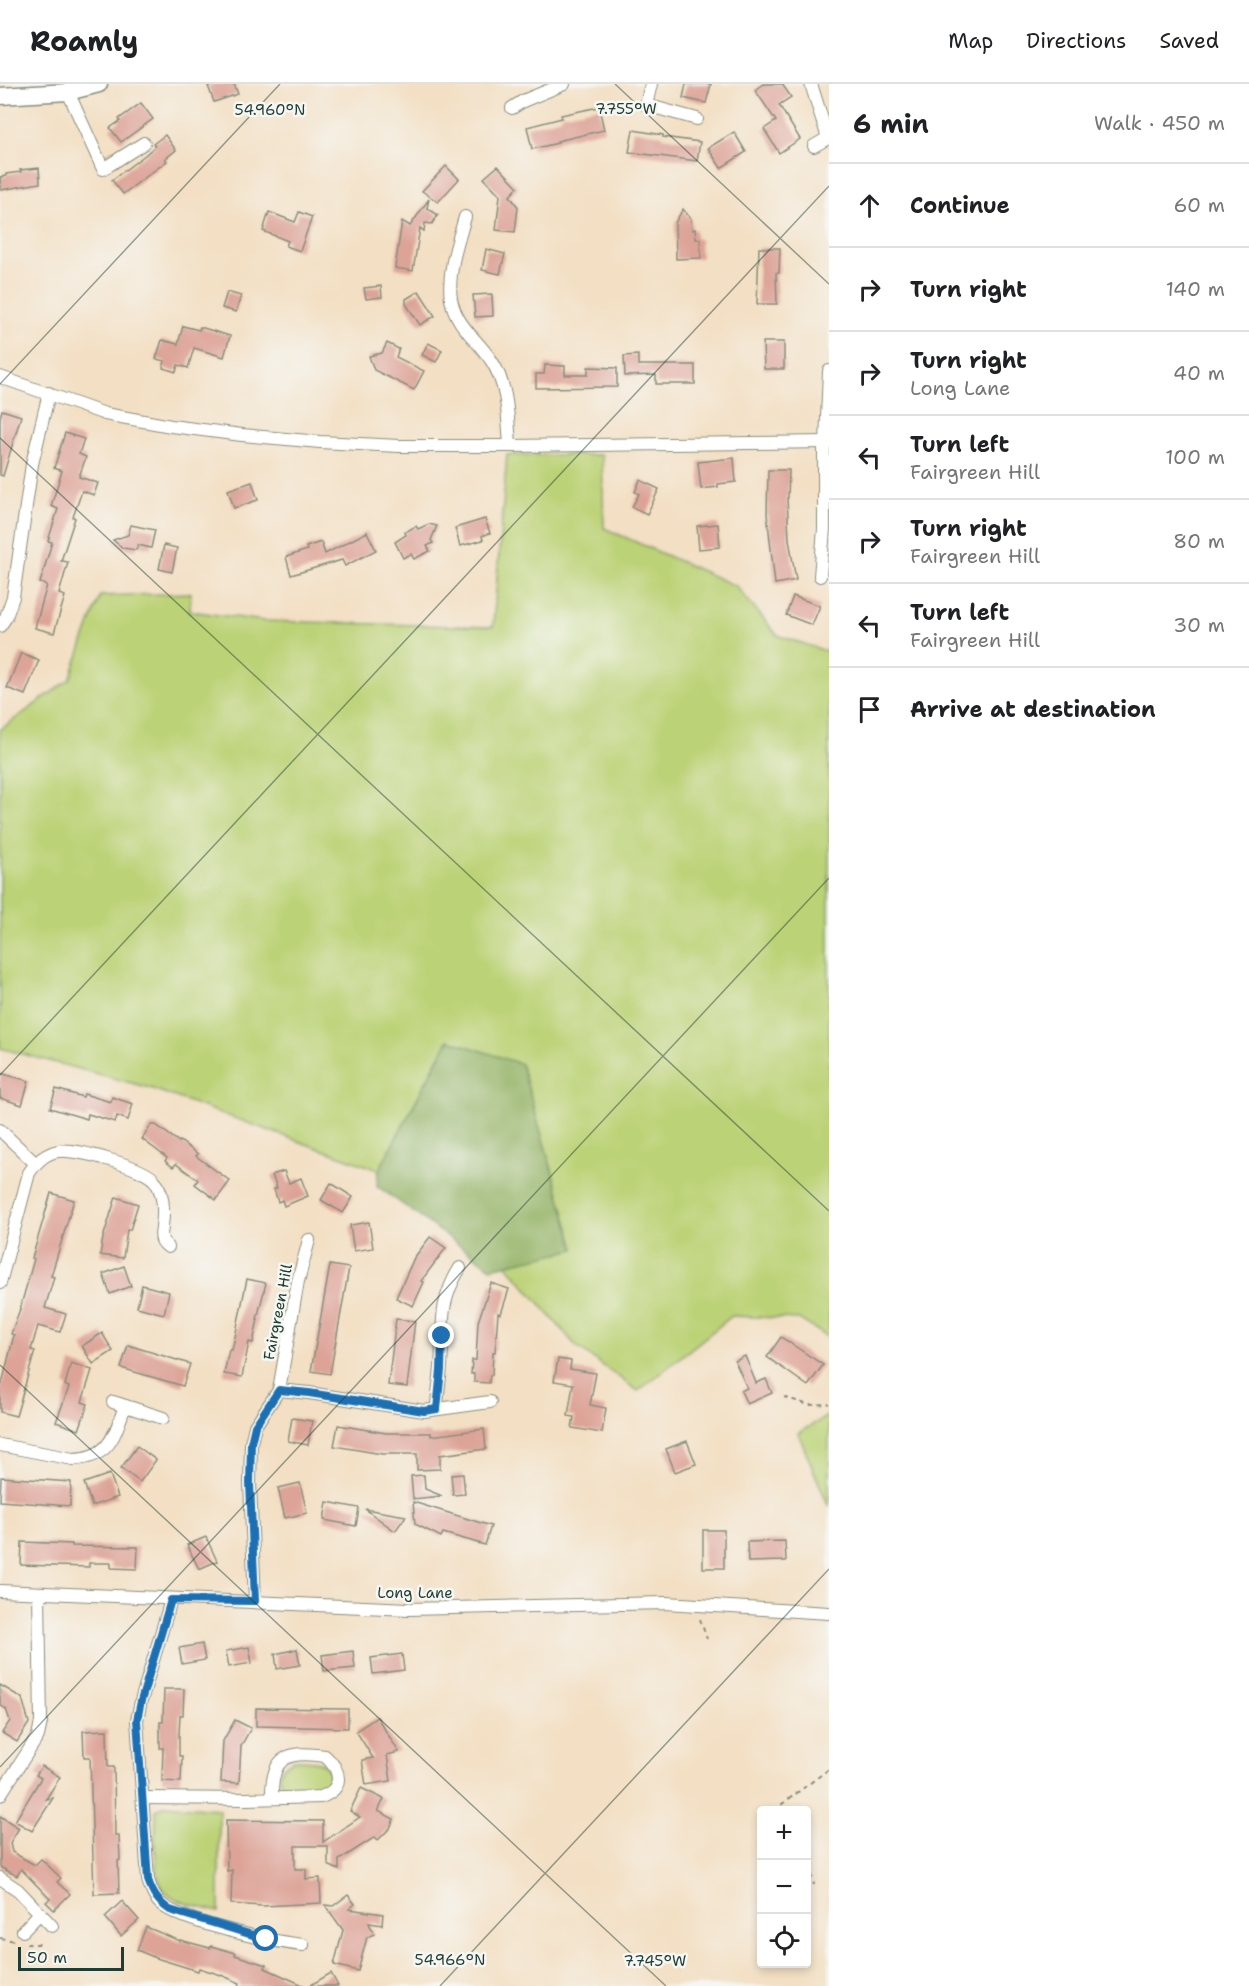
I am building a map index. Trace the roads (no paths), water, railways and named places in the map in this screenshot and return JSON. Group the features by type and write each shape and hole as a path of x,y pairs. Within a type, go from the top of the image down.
{"street":[{"path":"0,96 68,92 99,84"},
{"path":"512,108 564,84"},
{"path":"651,84 646,105 697,119"},
{"path":"811,84 828,138 814,146"},
{"path":"68,92 103,169 144,143"},
{"path":"465,217 451,274 451,297 455,314 467,333 492,361 501,380 507,408 510,446"},
{"path":"820,576 824,529 829,371"},
{"path":"0,377 105,414 171,426 320,442 390,446 510,446 826,442"},
{"path":"0,626 13,597 32,464 49,393"},
{"path":"0,1130 35,1163"},
{"path":"0,1283 29,1173 35,1163 46,1155 59,1151 69,1150 145,1172 154,1180 161,1193 163,1222 161,1239 168,1247"},
{"name":"Fairgreen Hill","path":"255,1601 250,1483 251,1443 255,1426 279,1390 298,1281 309,1240"},
{"path":"437,1409 441,1370 441,1317 452,1281 460,1268"},
{"path":"279,1390 424,1411 490,1402"},
{"path":"0,1445 73,1459 85,1459 108,1447 119,1404 163,1418"},
{"name":"Long Lane","path":"0,1591 425,1609 552,1607 601,1603 694,1605 829,1613"},
{"path":"0,1795 38,1736 41,1722 39,1593"},
{"path":"171,1600 137,1720 148,1880 152,1892 163,1906 195,1919 276,1942 303,1945"},
{"path":"143,1798 272,1798 309,1798 329,1794 335,1788 338,1782 337,1767 325,1756 295,1755 284,1758 273,1773 272,1798"},
{"path":"0,1878 18,1890 52,1926"},
{"path":"23,1931 40,1913"}]}
